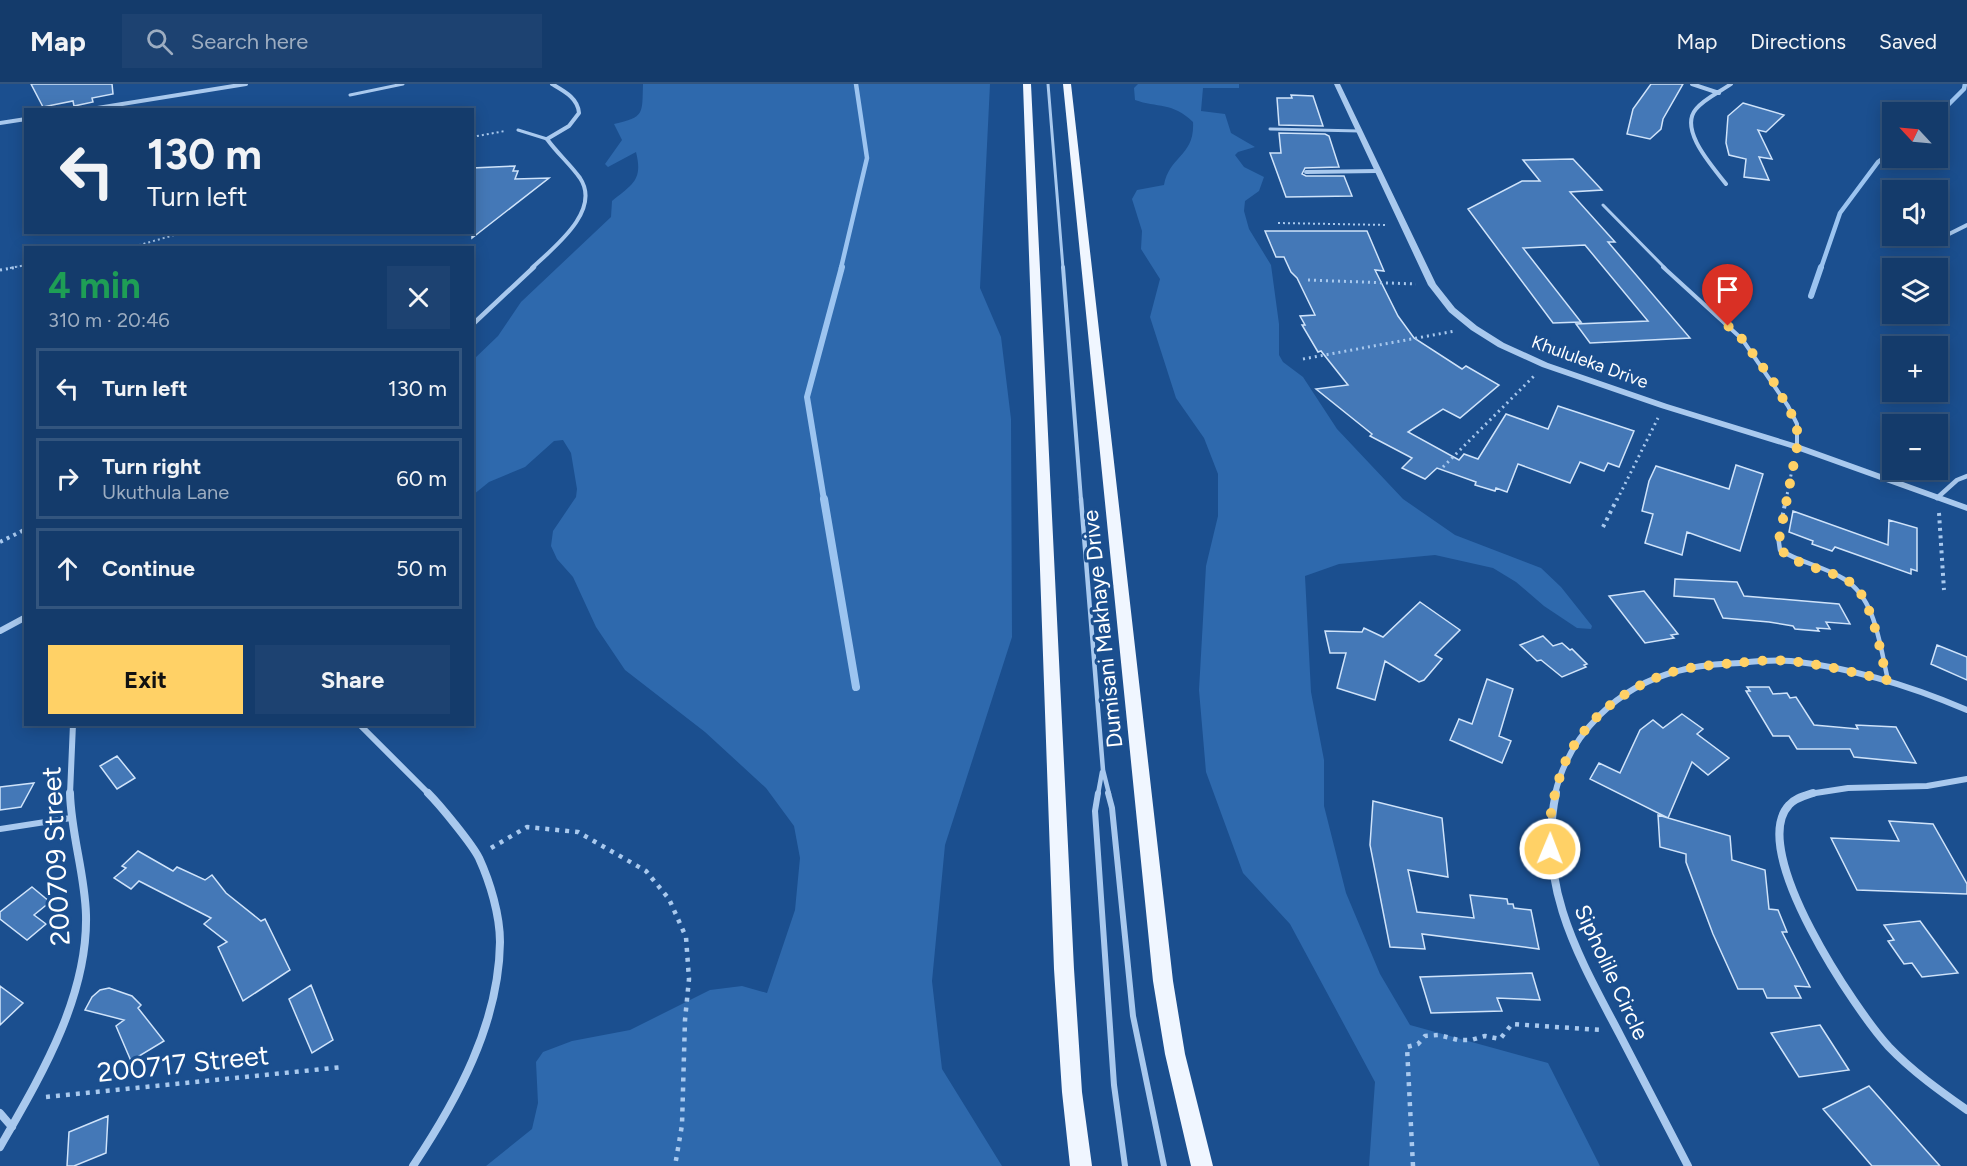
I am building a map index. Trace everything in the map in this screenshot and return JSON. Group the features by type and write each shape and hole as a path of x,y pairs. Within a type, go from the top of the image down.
{"main road":[{"name":"Dumisani Makhaye Drive","path":"1027,84 1064,969 1072,1092 1081,1166"},
{"name":"Dumisani Makhaye Drive","path":"1067,84 1163,981 1176,1054 1202,1166"}],"street":[{"path":"97,108 246,84"},
{"path":"474,323 573,229 586,201 584,184 547,139 573,124 580,114 578,102 570,94 552,84"},
{"name":"Khululeka Drive","path":"1338,84 1432,285 1452,310 1474,328 1501,345 1545,365 1664,406 1797,447 1967,508"},
{"path":"1692,84 1719,93"},
{"path":"1726,184 1702,153 1691,125 1692,114 1699,106 1731,84"},
{"path":"0,123 24,119"},
{"path":"1306,172 1377,171"},
{"path":"1948,234 1967,225"},
{"path":"1938,498 1957,480 1967,476"},
{"path":"0,632 24,618"},
{"name":"Sipholile Circle","path":"1688,1166 1596,989 1575,943 1555,888 1549,841 1552,803 1566,760 1583,730 1617,700 1650,681 1674,672 1700,666 1787,661 1830,667 1887,680 1938,697 1967,710"},
{"name":"200709 Street","path":"0,1148 57,1043 75,992 85,941 83,880 71,818 73,726"},
{"path":"361,726 433,798 478,856 494,903 500,941 493,999 475,1055 443,1121 412,1166"},
{"path":"1967,779 1914,788 1860,787 1811,794 1789,804 1781,821 1779,842 1783,867 1806,919 1849,995 1880,1038 1916,1071 1967,1110"},
{"path":"0,1113 12,1127"}],"lane":[{"path":"350,95 404,84"},
{"path":"1048,84 1103,770 1112,808 1133,1016 1164,1166"},
{"path":"1270,129 1360,131"},
{"path":"518,130 547,139"},
{"path":"1603,205 1655,259 1742,339 1788,406 1797,424 1797,447"},
{"path":"1778,536 1780,550 1791,558 1845,579 1855,586 1864,598 1887,680"},
{"path":"1103,770 1095,811 1114,1085 1125,1166"},
{"path":"0,829 71,818"}],"path":[{"path":"474,137 518,130"},
{"path":"1278,223 1403,225"},
{"path":"136,246 178,234"},
{"path":"0,270 24,265"},
{"path":"1308,280 1432,285"},
{"path":"1303,359 1474,328"},
{"path":"1443,467 1545,365"},
{"path":"1603,527 1664,406"},
{"path":"1778,536 1797,447"},
{"path":"1938,498 1944,590"},
{"path":"0,542 24,530"},
{"path":"478,856 527,827 578,832 646,871 669,898 686,937 689,979 685,1020 682,1125 675,1166"},
{"path":"1413,1166 1407,1047 1418,1044 1425,1036 1439,1035 1458,1040 1471,1040 1485,1035 1500,1039 1512,1024 1619,1031"},
{"name":"200717 Street","path":"27,1099 343,1067"}],"shaded area":[{"path":"643,84 990,84 980,288 1001,337 1011,419 1012,637 945,845 932,981 942,1069 1002,1166 486,1166 532,1129 538,1103 536,1062 543,1052 572,1041 630,1030 710,990 742,986 767,993 795,910 800,858 794,826 766,788 705,732 625,670 596,627 573,577 557,559 551,546 553,531 576,497 577,489 571,453 563,440 554,441 525,467 489,482 474,494 474,359 498,336 521,302 611,217 612,201 631,185 638,169 636,152 608,167 605,164 622,140 614,124 637,116 642,108"},
{"path":"1138,84 1239,84 1239,88 1203,88 1201,111 1225,114 1231,133 1255,147 1235,155 1244,167 1264,177 1259,191 1245,201 1244,211 1249,229 1271,265 1279,324 1279,355 1283,362 1303,377 1337,429 1403,499 1455,535 1541,568 1561,587 1592,626 1591,629 1577,628 1544,606 1516,582 1493,568 1435,555 1339,564 1305,576 1311,692 1324,760 1324,806 1346,893 1380,974 1410,1025 1548,1063 1600,1166 1369,1166 1375,1082 1290,924 1243,873 1206,772 1199,690 1206,566 1218,516 1218,474 1204,438 1176,398 1150,317 1160,279 1141,249 1142,231 1132,199 1137,190 1164,185 1171,168 1190,142 1193,122 1172,108 1135,100 1134,88"}],"building":[{"path":"31,84 112,84 113,94 92,98 93,102 74,106 73,101 43,107"},
{"path":"1651,84 1683,84 1663,119 1661,129 1650,139 1627,134 1633,109"},
{"path":"1291,95 1313,96 1323,126 1279,125 1277,98 1292,98"},
{"path":"1743,103 1784,115 1766,132 1758,130 1772,159 1759,157 1769,180 1744,177 1746,159 1729,155 1726,143 1728,116"},
{"path":"1279,133 1329,136 1339,167 1305,168 1302,174 1306,176 1344,176 1352,196 1286,197 1270,153 1281,153"},
{"path":"1573,159 1602,190 1570,192 1615,242 1608,242 1690,338 1590,343 1576,324 1648,321 1585,245 1523,248 1581,322 1553,323 1468,209 1522,181 1540,181 1523,160"},
{"path":"515,166 513,171 518,171 515,179 549,178 472,238 474,234 474,168"},
{"path":"1265,231 1367,231 1384,271 1375,270 1398,316 1414,338 1462,369 1466,366 1499,385 1460,418 1443,409 1408,432 1459,460 1464,454 1478,459 1506,414 1548,429 1558,406 1634,431 1619,467 1608,463 1604,471 1580,462 1570,483 1518,464 1507,492 1475,485 1476,482 1437,468 1425,479 1402,468 1412,458 1370,436 1372,434 1316,389 1348,385 1321,351 1318,352 1302,325 1305,325 1300,316 1315,315 1284,257 1276,257"},
{"path":"1736,465 1763,474 1740,551 1687,532 1682,555 1645,543 1653,514 1642,511 1649,481 1656,466 1729,489"},
{"path":"1793,511 1888,545 1889,520 1917,528 1917,571 1911,569 1911,574 1835,547 1832,551 1812,544 1813,541 1789,532"},
{"path":"1675,579 1737,582 1744,596 1839,604 1850,624 1826,622 1830,629 1817,628 1819,631 1795,629 1793,626 1769,622 1723,618 1714,599 1674,596"},
{"path":"1644,591 1678,634 1671,635 1674,638 1645,643 1609,596"},
{"path":"1420,602 1460,630 1435,655 1442,659 1424,680 1419,682 1385,661 1375,700 1337,688 1346,653 1330,653 1325,631 1362,632 1364,628 1383,637"},
{"path":"1543,636 1553,646 1562,643 1570,650 1572,649 1587,664 1584,665 1586,667 1562,677 1541,660 1537,661 1520,645"},
{"path":"1937,645 1967,657 1967,680 1931,664"},
{"path":"1487,679 1513,689 1499,736 1511,741 1502,763 1450,740 1459,719 1472,724"},
{"path":"1747,687 1769,687 1773,694 1787,693 1790,698 1796,697 1814,725 1858,729 1856,725 1896,727 1916,763 1854,757 1850,749 1797,749 1789,736 1773,736 1746,691 1750,691"},
{"path":"1682,714 1703,729 1697,734 1729,758 1708,775 1692,762 1668,818 1590,779 1599,763 1620,773 1640,730 1653,720 1663,728"},
{"path":"117,756 135,778 117,789 100,766"},
{"path":"34,783 21,807 0,810 0,787"},
{"path":"1373,801 1442,818 1448,877 1408,870 1417,912 1474,918 1470,895 1507,899 1508,904 1513,904 1514,908 1531,910 1539,949 1422,934 1425,949 1390,947 1370,845"},
{"path":"1658,815 1730,836 1732,860 1765,870 1769,909 1778,910 1787,932 1782,932 1810,987 1795,986 1801,998 1767,998 1763,989 1738,989 1713,934 1686,862 1686,854 1660,847"},
{"path":"1889,821 1933,824 1967,884 1967,894 1857,890 1831,838 1899,841"},
{"path":"138,851 173,871 177,867 205,880 212,875 226,893 261,921 265,919 290,970 243,1001 218,947 227,942 204,924 211,918 139,881 131,889 114,878 126,868 122,866"},
{"path":"32,887 50,902 34,915 46,924 27,940 0,919 0,912"},
{"path":"1920,921 1958,973 1922,977 1912,963 1904,964 1888,941 1894,940 1884,925"},
{"path":"1532,973 1540,1000 1497,998 1502,1011 1431,1013 1420,977"},
{"path":"311,985 333,1040 312,1053 289,999"},
{"path":"0,986 23,1003 0,1025"},
{"path":"109,988 132,996 141,1005 138,1008 164,1041 131,1061 116,1026 124,1020 85,1010 92,997 100,990"},
{"path":"1820,1025 1849,1070 1799,1077 1771,1033"},
{"path":"1869,1086 1940,1166 1872,1166 1823,1109"},
{"path":"108,1116 106,1153 74,1166 67,1166 69,1132"}],"waterway":[{"path":"841,268 867,158 856,84"},
{"path":"1948,105 1964,89 1965,84"},
{"path":"1821,268 1840,213 1882,159"},
{"path":"824,500 807,397 842,267"},
{"path":"1811,296 1821,267"},
{"path":"824,499 856,687"}],"route":[{"path":"1550,849 1552,803 1566,760 1583,730 1617,700 1650,681 1700,666 1787,661 1830,667 1887,680 1864,598 1855,586 1845,579 1791,558 1780,550 1778,536 1797,447 1797,424 1773,381 1742,339 1728,326"}]}
